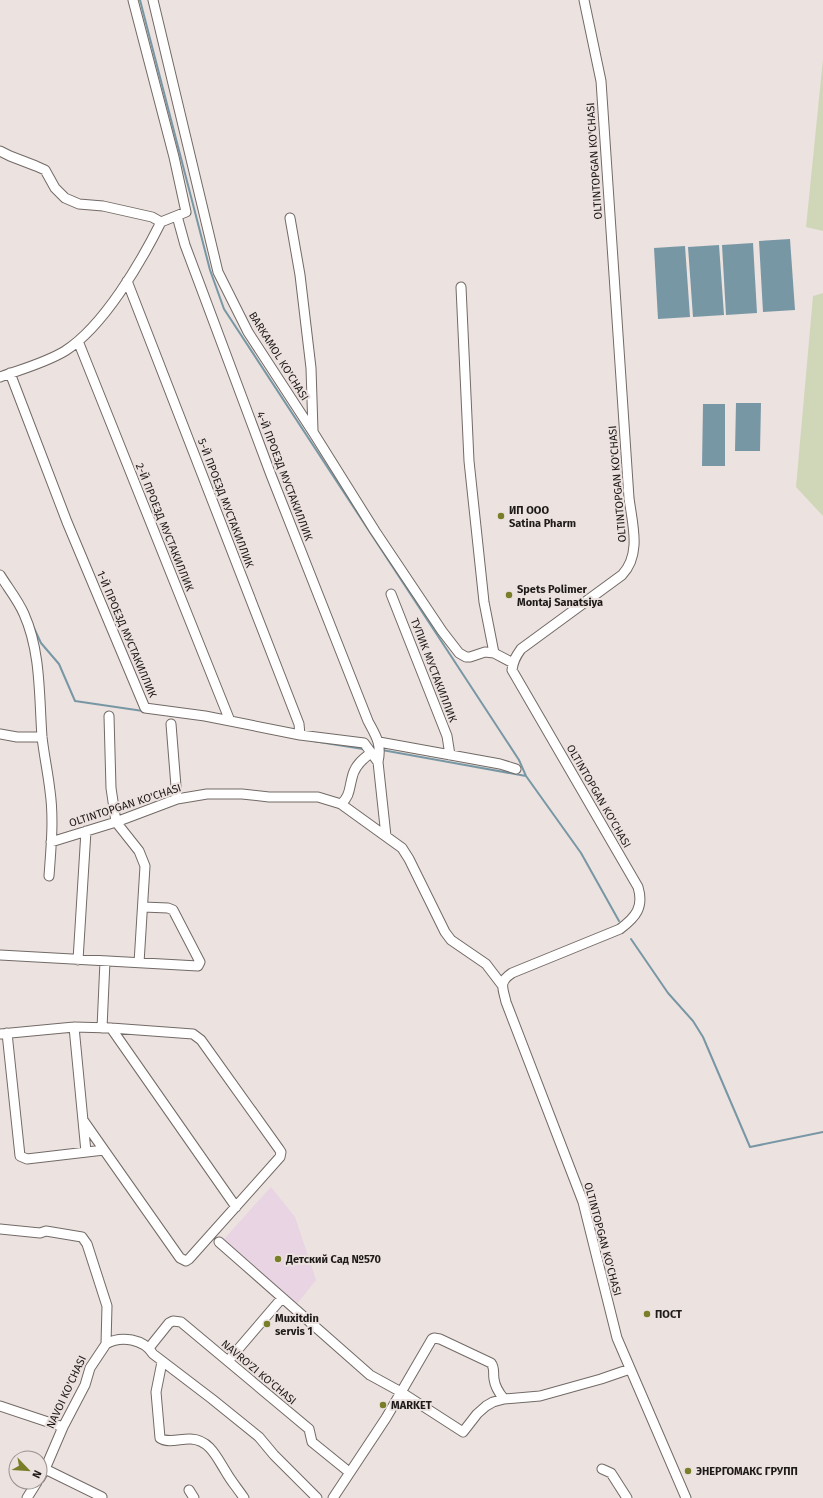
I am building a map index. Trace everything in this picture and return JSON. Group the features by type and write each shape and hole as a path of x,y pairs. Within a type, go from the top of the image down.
{"street":[{"path":"0,377 45,361 65,351 78,341 104,314 127,281 161,222 186,212 174,157 133,0"},
{"name":"BARKAMOL KO'CHASI","path":"153,0 218,272 248,332 375,531 459,653 466,657 485,652 494,653"},
{"name":"OLTINTOPGAN KO'CHASI","path":"502,985 504,979 512,973 620,929 634,916 640,905 638,887 512,670 516,656 521,649 622,575 630,564 634,554 601,81 584,0"},
{"path":"0,150 10,156 45,170 56,188 65,198 79,204 103,206 152,217 161,222"},
{"name":"4-Й ПРОЕЗД МУСТАКИЛЛИК","path":"177,216 185,245 212,320 271,475 377,740"},
{"path":"290,218 300,275 312,368 313,432"},
{"name":"5-Й ПРОЕЗД МУСТАКИЛЛИК","path":"127,281 299,724 300,735"},
{"path":"461,288 470,461 484,602 494,653 513,663"},
{"name":"2-Й ПРОЕЗД МУСТАКИЛЛИК","path":"78,341 230,721"},
{"name":"1-Й ПРОЕЗД МУСТАКИЛЛИК","path":"10,374 67,522 145,708 205,716 300,735 364,743"},
{"path":"0,575 24,613 30,631 36,659 41,702 42,737 50,790 52,842 49,876"},
{"name":"ТУПИК МУСТАКИЛЛИК","path":"391,594 447,736 450,755"},
{"path":"109,716 111,788 116,822 140,852 144,859 145,866 144,907 139,963"},
{"path":"172,724 177,799"},
{"path":"0,734 17,737 42,737"},
{"path":"377,740 380,752 378,762 386,836"},
{"path":"378,762 364,743 377,740 500,764 516,769"},
{"path":"341,804 349,795 354,770 359,762 371,754"},
{"name":"OLTINTOPGAN KO'CHASI","path":"52,842 116,822 177,799 207,794 242,794 269,797 318,797 341,804 402,848 410,859 445,932 451,940 486,964 502,985 506,1002 582,1202 617,1338 686,1498"},
{"path":"78,960 86,832"},
{"path":"0,955 198,966 200,962 173,910 168,908 144,907"},
{"path":"105,961 107,1028 236,1207"},
{"path":"74,1028 86,1152"},
{"path":"83,1119 180,1258 186,1261 277,1162 281,1152 198,1036 187,1033 107,1028 74,1028 4,1034 20,1156 27,1159 104,1150"},
{"path":"0,1229 40,1233 46,1231 78,1236 85,1240 107,1306 106,1344"},
{"path":"219,1242 370,1375 401,1392 463,1432 477,1414 486,1406 504,1399 540,1396 601,1380 630,1370"},
{"path":"228,1361 282,1298"},
{"name":"NAVRO'ZI KO'CHASI","path":"149,1348 170,1323 173,1321 181,1322 309,1429 312,1442 349,1472"},
{"path":"333,1498 386,1418 430,1342 434,1338 491,1363 493,1366 494,1380 497,1390 504,1399"},
{"path":"106,1344 114,1339 126,1339 138,1342 149,1348 162,1362 212,1399 259,1437 274,1455 317,1498"},
{"name":"NAVOI KO'CHASI","path":"48,1462 62,1428 85,1385 90,1368 106,1344"},
{"path":"162,1362 156,1392 160,1438 165,1440 190,1438 196,1439 205,1444 217,1456 244,1498"},
{"path":"0,1406 62,1428"},
{"path":"602,1469 611,1473 627,1498"},
{"path":"48,1470 102,1497"},
{"path":"189,1490 194,1498"}],"shaded area":[{"name":"Детский Сад №570","path":"271,1187 295,1217 316,1280 297,1304 224,1239"}],"green space":[{"path":"823,59 823,231 806,227"},
{"path":"823,293 823,516 796,487 813,296"}],"water":[{"path":"790,239 795,310 763,312 759,241"},
{"path":"753,243 757,313 726,315 722,245"},
{"path":"719,245 724,315 693,317 688,247"},
{"path":"685,246 690,317 658,319 654,248"},
{"path":"736,403 761,403 760,451 735,451"},
{"path":"703,404 725,404 725,466 702,466"}],"waterway":[{"path":"140,0 210,270 224,309 519,760 526,776 581,853 619,921"},
{"path":"33,626 41,643 59,664 75,701 143,711"},
{"path":"313,741 363,749"},
{"path":"382,750 526,776"},
{"path":"631,939 668,993 693,1021 703,1037 750,1147 823,1132"}],"place":[{"name":"ИП ООО Satina Pharm","path":"501,516"},
{"name":"Spets Polimer Montaj Sanatsiya","path":"509,595"},
{"name":"Детский Сад №570","path":"278,1259"},
{"name":"ПОСТ","path":"647,1314"},
{"name":"Muxitdin servis 1","path":"267,1324"},
{"name":"MARKET","path":"383,1405"},
{"name":"ЭНЕРГОМАКС ГРУПП","path":"688,1471"}]}
